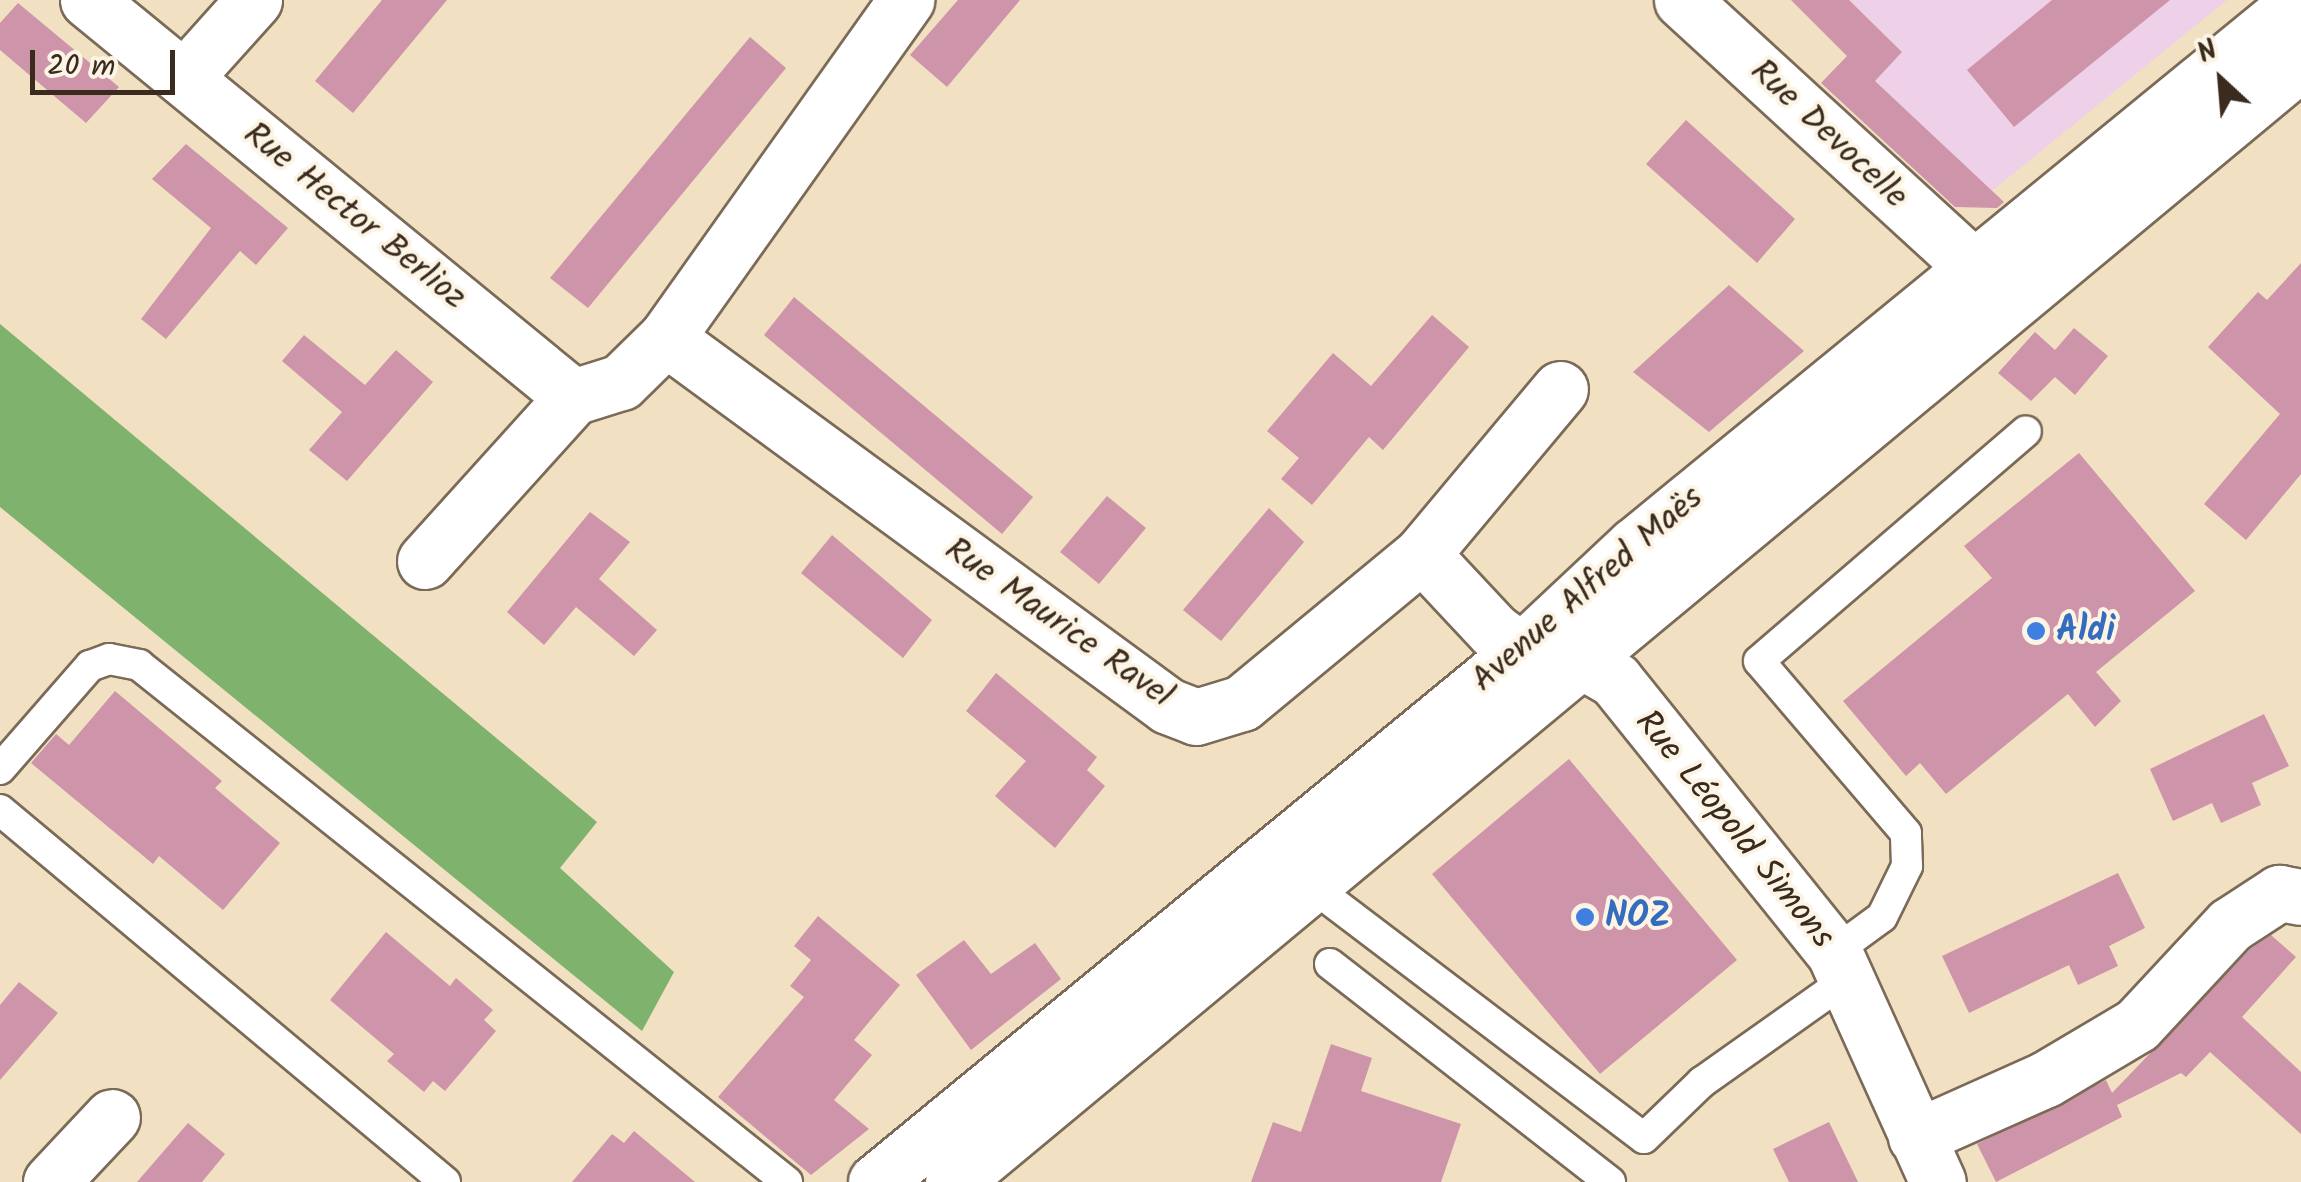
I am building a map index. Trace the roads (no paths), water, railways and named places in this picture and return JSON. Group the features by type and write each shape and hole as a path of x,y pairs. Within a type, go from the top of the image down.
{"street":[{"name":"Rue Hector Berlioz","path":"88,0 573,396"},
{"path":"184,78 254,0"},
{"path":"425,561 573,396 620,382 666,338 906,0"},
{"name":"Rue Devocelle","path":"1682,0 1976,269"},
{"name":"Avenue Alfred Maës","path":"876,1182 1522,651 1634,546 2301,0"},
{"name":"Avenue Alfred Maës","path":"954,1182 2301,62"},
{"name":"Rue Maurice Ravel","path":"666,338 1168,706 1196,717 1242,704 1422,554 1560,389"},
{"path":"1422,554 1494,632 1522,651"},
{"name":"Rue Léopold Simons","path":"1522,651 1584,662 1615,680 1840,966 1927,1159"},
{"path":"1927,1159 2046,1079 2136,1026 2230,925 2279,894 2301,898"},
{"path":"51,1182 112,1117"}],"lane":[{"path":"1522,651 1642,577 2301,31"},
{"path":"1313,887 1644,1138 1702,1082 1840,966 1882,917 1907,866 1906,833 1759,661 2026,431"},
{"path":"0,769 90,666 109,659 139,666 787,1182"},
{"path":"914,1182 1498,698 1584,662"},
{"path":"0,810 444,1182"},
{"path":"1330,964 1610,1182"}],"place":[{"name":"Aldi","path":"2036,631"},
{"name":"NOZ","path":"1585,917"}]}
